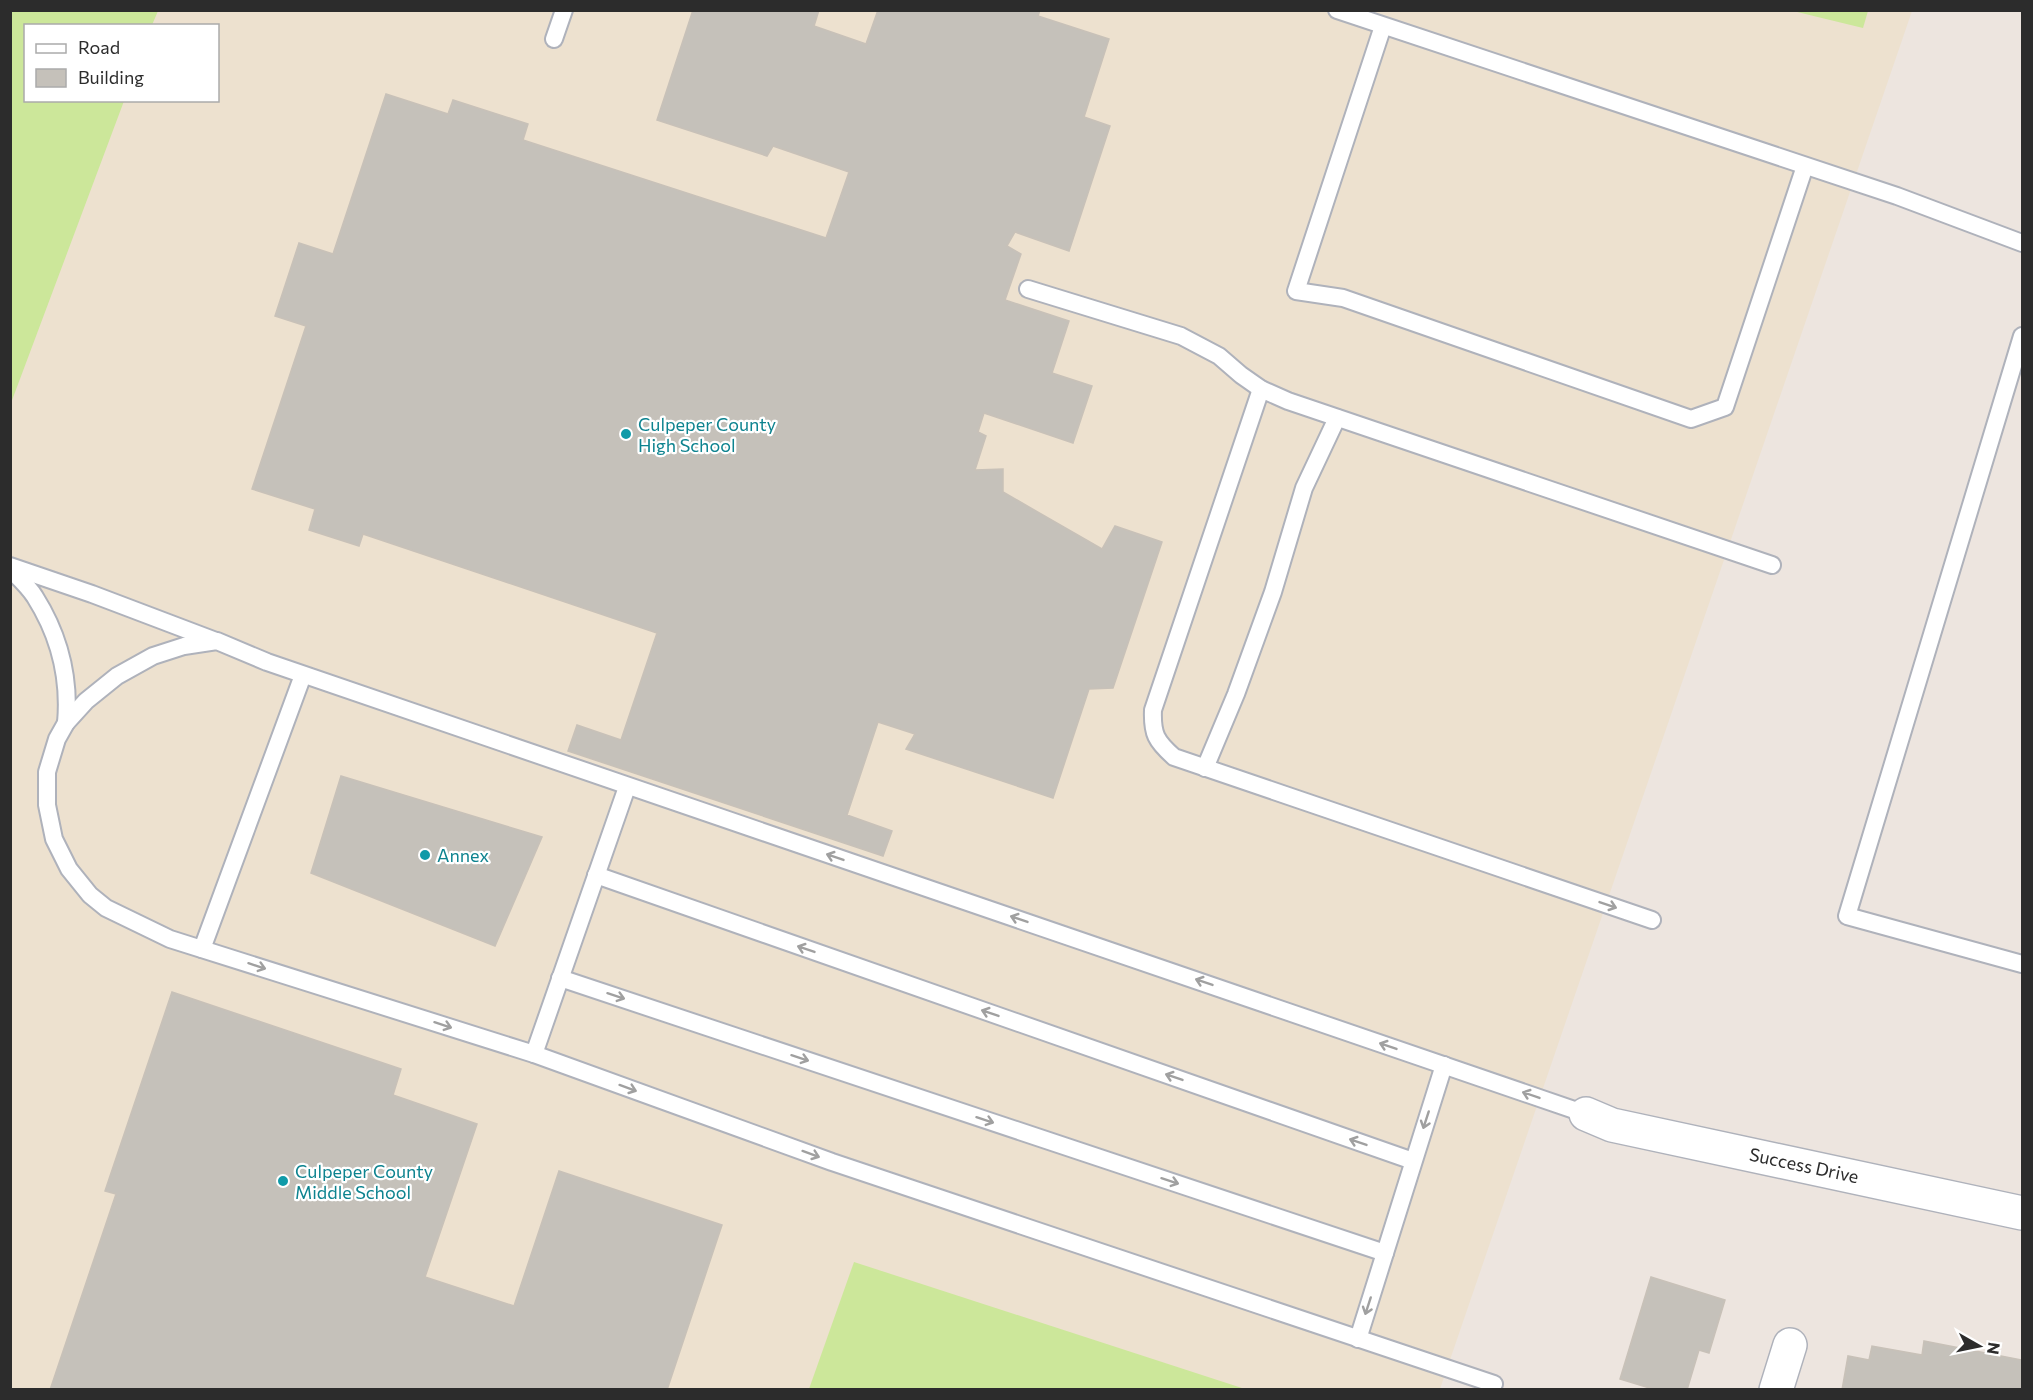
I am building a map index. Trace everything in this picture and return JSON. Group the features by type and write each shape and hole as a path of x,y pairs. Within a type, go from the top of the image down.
{"street":[{"name":"Success Drive","path":"1586,1114 1612,1125 2022,1213"},
{"path":"1776,1389 1791,1345"}],"lane":[{"path":"554,39 564,10"},
{"path":"1337,10 1896,196 2022,243"},
{"path":"1383,26 1296,291 1343,298 1691,419 1725,406 1805,166"},
{"path":"1028,288 1181,336 1219,356 1261,389 1288,401 1772,565"},
{"path":"2022,336 1847,916 2022,964"},
{"path":"1261,389 1153,710 1153,728 1160,745 1174,757 1652,921"},
{"path":"1205,768 1236,694 1273,592 1304,488 1336,418"},
{"path":"10,567 92,594 303,675 1586,1114"},
{"path":"10,567 34,595 53,630 64,668 68,707 66,723"},
{"path":"217,641 184,646 153,656 117,676 86,701 66,723 57,739 47,772 46,806 54,839 69,869 90,895 106,908 170,939 534,1054 832,1162 1494,1384"},
{"path":"202,949 303,675"},
{"path":"534,1054 627,787"},
{"path":"596,875 1413,1161"},
{"path":"560,978 1385,1253"},
{"path":"1358,1339 1444,1065"}],"shaded area":[{"path":"10,11 1912,11 1440,1389 11,1389"}],"green space":[{"path":"11,10 158,11 152,24 24,24 24,102 124,102 11,403"},
{"path":"1793,11 1868,11 1863,28"},
{"path":"854,1262 1245,1389 809,1389"}],"building":[{"name":"Culpeper County High School","path":"693,10 819,10 814,26 866,44 878,10 1040,10 1038,16 1109,39 1084,117 1110,126 1069,251 1015,232 1007,246 1021,254 1005,300 1069,321 1052,373 1092,386 1073,443 984,413 978,432 986,436 975,470 1003,469 1003,492 1102,549 1115,526 1162,542 1113,688 1089,689 1053,798 906,749 915,734 878,722 847,815 892,831 883,856 568,751 577,725 621,740 657,633 363,534 359,546 309,530 315,509 252,489 306,326 275,316 299,243 333,254 386,94 448,114 453,100 528,124 523,140 826,238 849,172 773,146 767,156 657,120"},
{"name":"Annex","path":"341,776 542,837 495,946 311,873"},
{"name":"Culpeper County Middle School","path":"172,992 401,1069 393,1095 477,1124 425,1277 514,1306 559,1171 722,1225 667,1390 50,1390 116,1194 105,1191"},
{"path":"1651,1277 1725,1300 1709,1353 1699,1350 1687,1390 1656,1390 1620,1379"},
{"path":"1924,1341 2022,1360 2022,1390 1842,1390 1848,1356 1869,1360 1872,1346 1922,1355"}],"place":[{"name":"Culpeper County High School","path":"626,434"},
{"name":"Annex","path":"425,855"},
{"name":"Culpeper County Middle School","path":"283,1181"}]}
